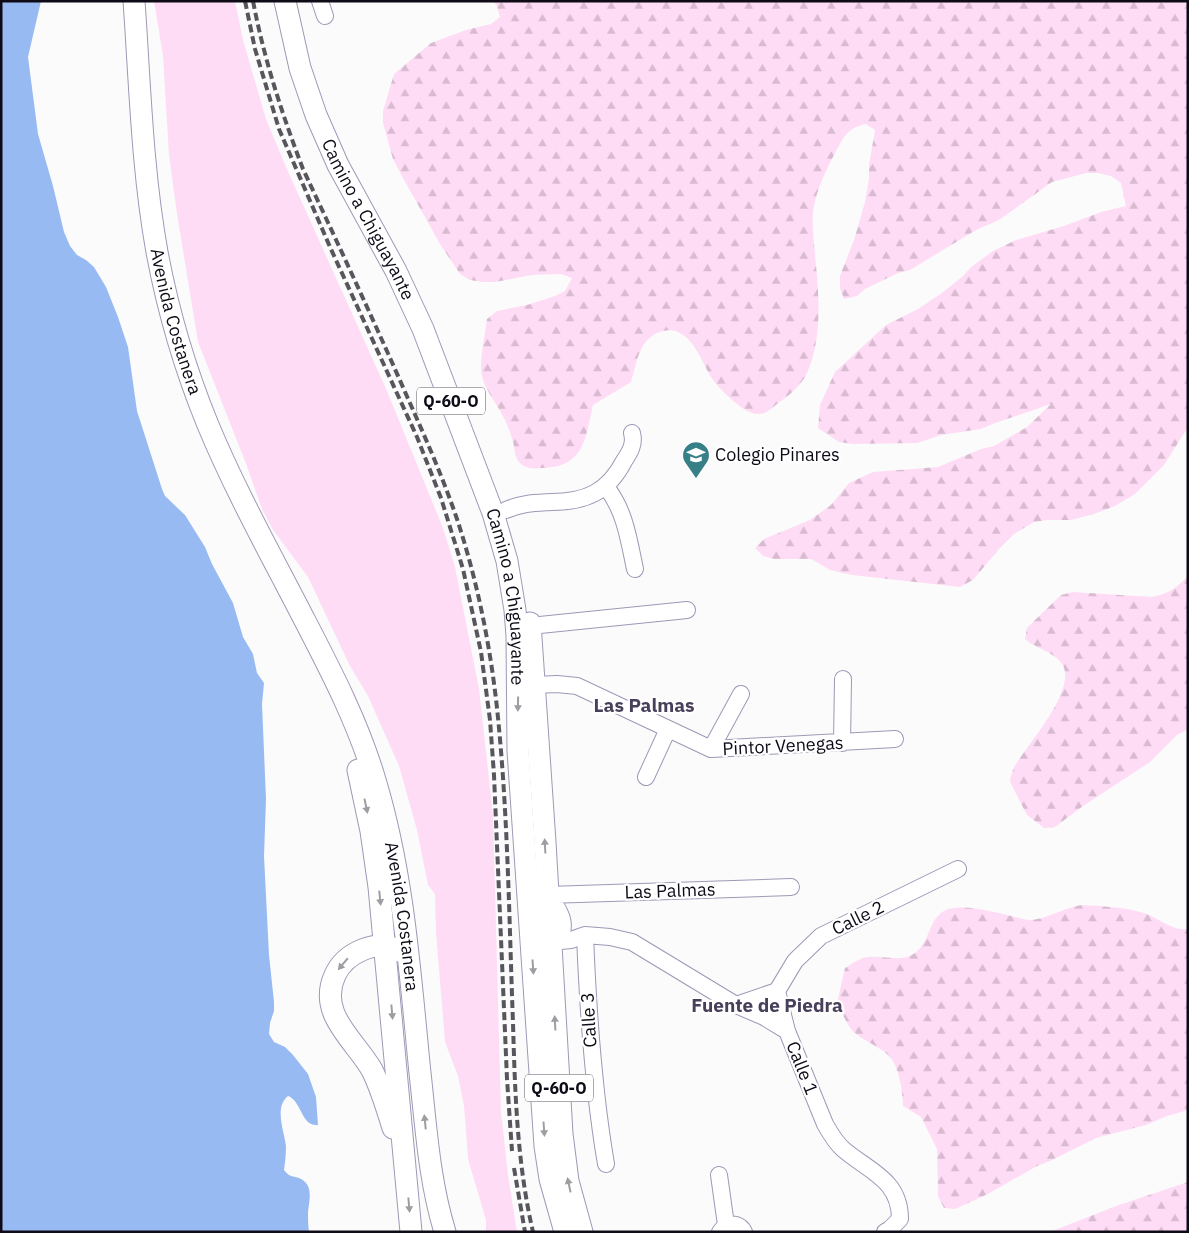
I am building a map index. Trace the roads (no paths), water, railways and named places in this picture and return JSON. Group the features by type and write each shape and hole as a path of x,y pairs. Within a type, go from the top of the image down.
{"main road":[{"name":"Avenida Costanera","path":"134,1 151,212 158,258 172,318 188,373 208,425 239,491 345,699 374,777 396,869 409,958 428,1152 435,1193 445,1232"},
{"name":"Camino a Chiguayante","path":"285,1 300,68 316,115 338,165 396,271 423,329 501,537 509,569 515,610 518,674 518,751 545,1146 550,1179 565,1232"},
{"name":"Camino a Chiguayante","path":"298,1 314,69 331,118 352,164 405,260 430,314 506,510 519,555 530,626 548,895 557,937 564,1152 568,1181 582,1232"},
{"name":"Avenida Costanera","path":"303,617 334,692 348,736 362,788 374,850 386,946 411,1232"},
{"path":"530,918 540,932 557,937"},
{"path":"407,1178 380,1088 361,1053 338,1024 330,1003 331,984 335,974 344,961 352,954 363,949 386,946 397,950 409,958"},
{"path":"428,1152 426,1186 430,1232"},
{"path":"550,1179 558,1232"}],"street":[{"path":"506,510 528,503 571,500 592,494 606,487 617,475 632,448 632,433"},
{"path":"606,487 614,497 622,514 636,569"},
{"path":"530,626 687,610"},
{"path":"842,743 843,679"},
{"name":"Pintor Venegas","path":"535,685 557,684 577,686 711,749 895,739"},
{"path":"711,749 741,694"},
{"path":"646,777 668,729"},
{"name":"Calle 2","path":"777,990 795,961 821,936 958,869"},
{"name":"Las Palmas","path":"548,895 791,887"},
{"name":"Calle 1","path":"557,937 571,940 585,936 610,937 632,942 736,1005 764,1017 787,1031 824,1124 833,1138 844,1150 878,1174 891,1188 900,1208 900,1219 885,1232"},
{"name":"Calle 3","path":"585,936 592,1058 606,1164"},
{"path":"736,1005 777,990 787,1031"},
{"path":"719,1175 723,1228 734,1224 741,1227 744,1232"}],"water":[{"path":"1,1 41,1 28,57 38,134 64,232 70,246 77,255 94,267 106,287 128,347 137,411 162,489 165,496 185,515 205,547 233,603 243,637 253,654 257,673 264,683 262,704 266,799 264,856 269,955 274,1002 269,1034 274,1042 285,1047 293,1055 308,1074 316,1097 318,1125 312,1125 308,1122 293,1099 288,1096 284,1101 281,1113 286,1146 284,1170 291,1176 301,1179 308,1186 310,1194 308,1212 309,1232 1,1232"}],"railway":[{"path":"245,1 255,49 279,129 330,247 417,437 441,498 463,569 481,652 490,720 512,1151"},
{"path":"253,1 262,44 274,86 303,169 434,459 457,519 477,589 491,660 501,747 508,865 516,1102 523,1180 533,1232"},
{"path":"514,1168 525,1232"}],"place":[{"name":"Colegio Pinares","path":"696,479"}],"district":[{"name":"Las Palmas","path":"644,705"},
{"name":"Fuente de Piedra","path":"767,1005"}]}
